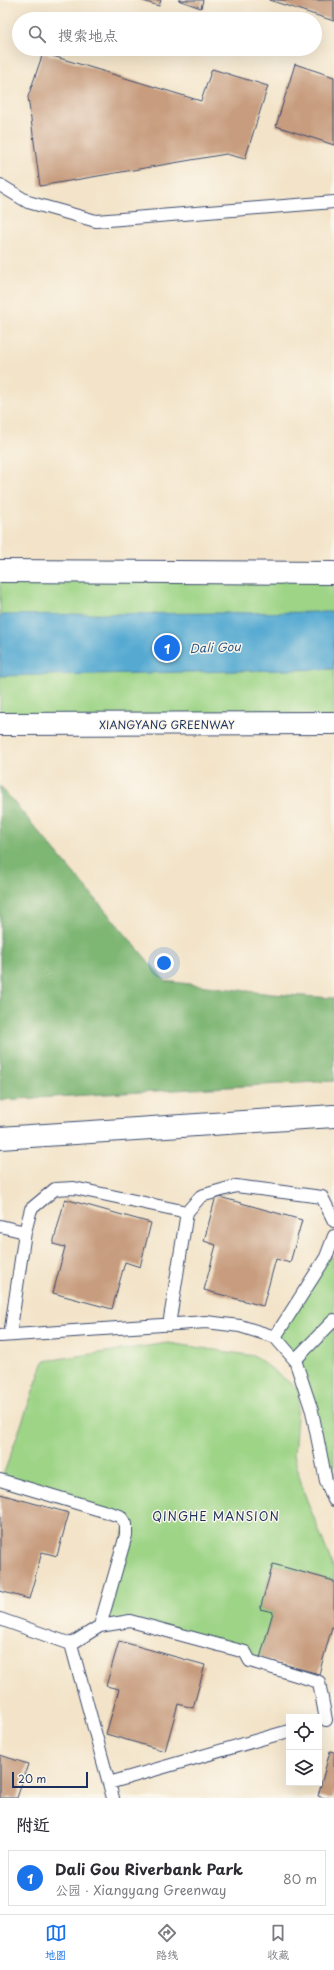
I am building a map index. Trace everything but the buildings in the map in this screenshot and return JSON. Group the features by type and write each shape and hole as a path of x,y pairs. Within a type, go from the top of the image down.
{"street":[{"path":"0,571 334,573"},
{"name":"XIANGYANG GREENWAY","path":"0,724 334,723"},
{"path":"0,1138 334,1116"}],"lane":[{"path":"0,185 28,202 96,222 334,202"},
{"path":"170,1325 188,1212 202,1196 236,1186 322,1198 334,1220"},
{"path":"188,1212 74,1188 55,1189 31,1209 25,1232 5,1336 206,1322 240,1326 275,1337 295,1360 312,1411 326,1481 334,1500"},
{"path":"0,1226 25,1232"},
{"path":"275,1337 326,1258 334,1236"},
{"path":"295,1360 334,1320"},
{"path":"0,1480 120,1516 126,1524 126,1535 100,1626"},
{"path":"0,1619 71,1644"},
{"path":"71,1644 100,1626 130,1621 245,1652 250,1661 319,1682 326,1720"},
{"path":"71,1644 113,1798"},
{"path":"109,1783 286,1732"}],"green space":[{"path":"0,571 334,573 334,723 0,724"},
{"path":"0,786 165,981 272,994 334,998 334,1081 0,1100"},
{"path":"326,1257 334,1257 334,1499 295,1360 275,1337"},
{"path":"168,1343 255,1356 299,1390 294,1455 303,1490 334,1569 334,1581 273,1564 260,1609 273,1612 260,1658 245,1652 130,1621 101,1626 126,1524 1,1481 44,1361"}],"water":[{"name":"Dali Gou","path":"334,612 334,669 0,676 0,615"}],"place":[{"name":"Dali Gou Riverbank Park","path":"167,648"}],"district":[{"name":"QINGHE MANSION","path":"216,1516"}]}
